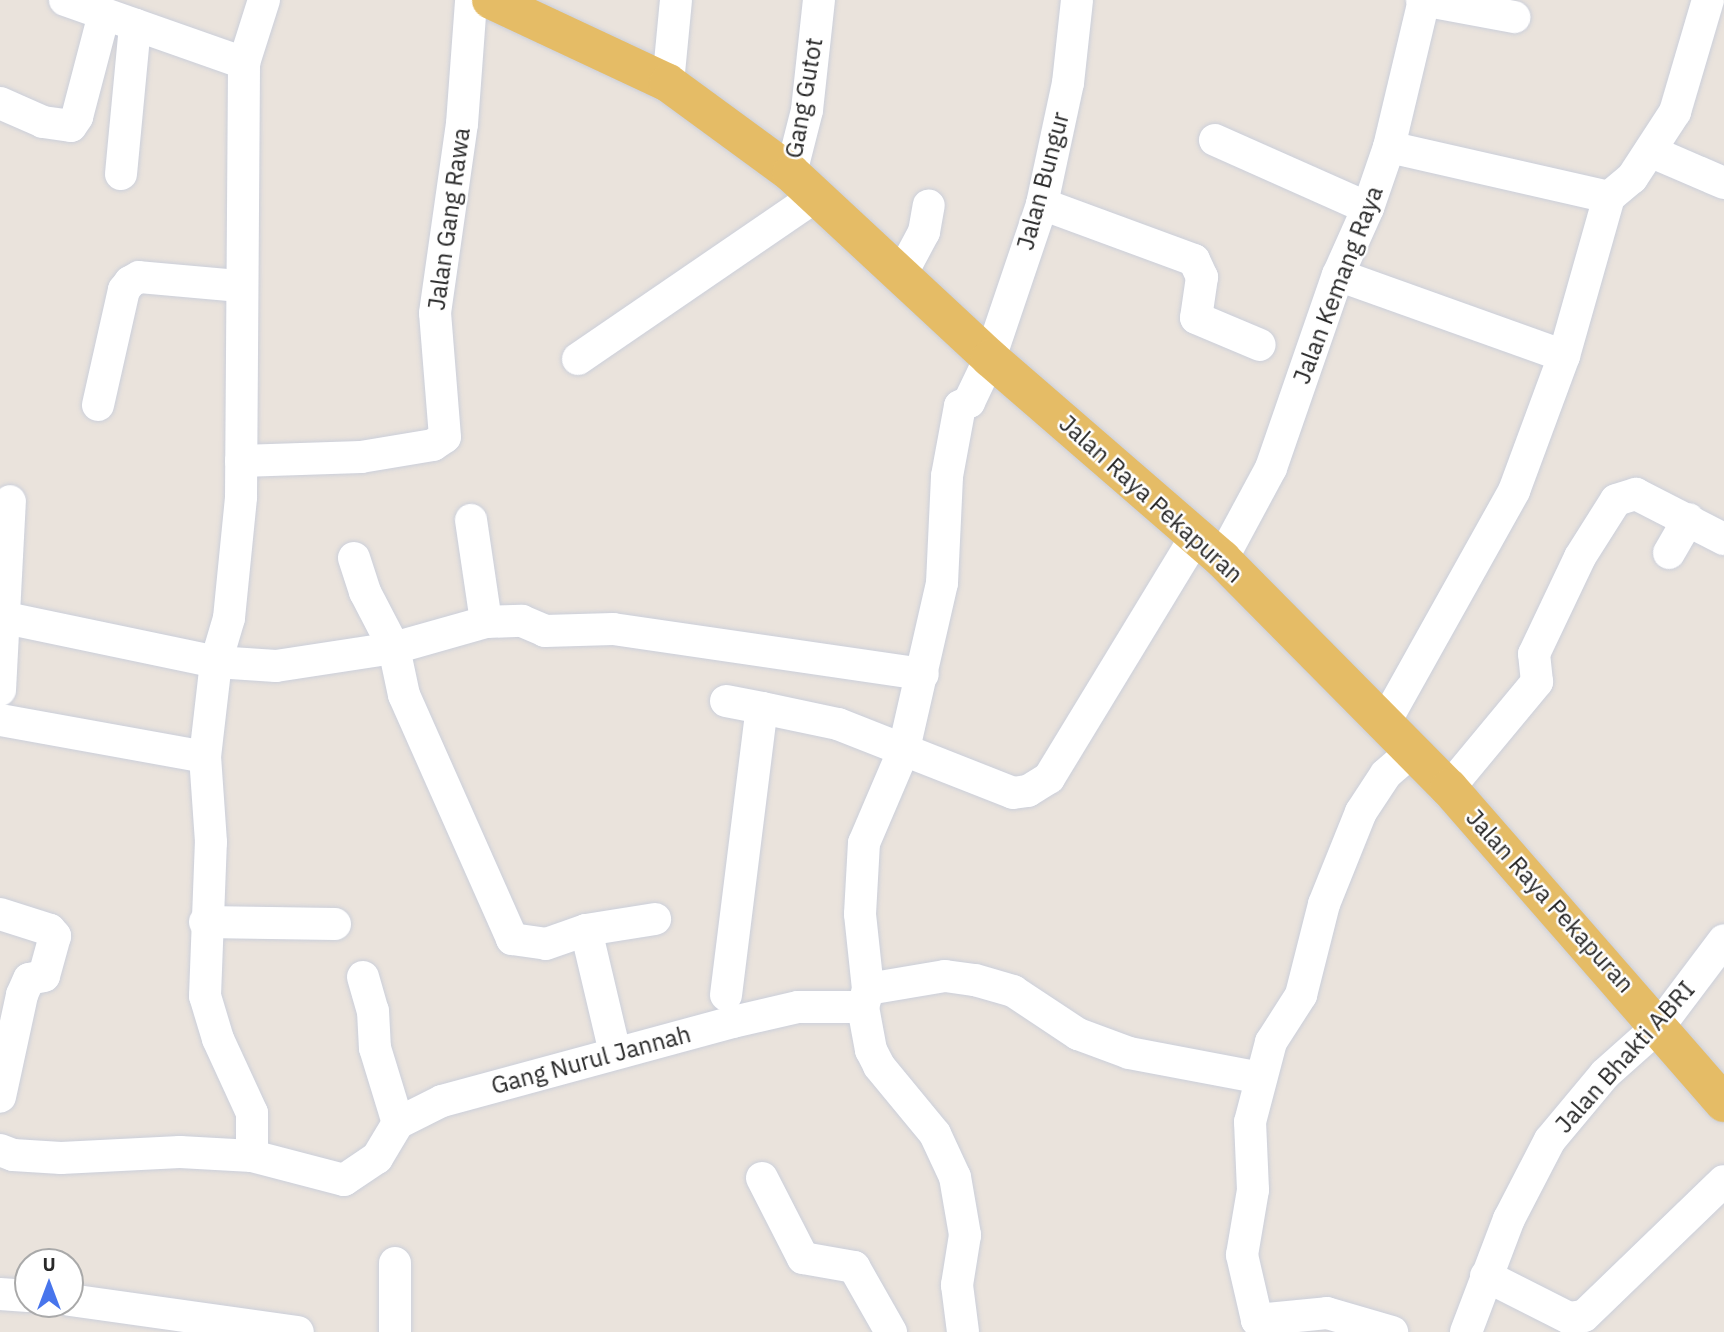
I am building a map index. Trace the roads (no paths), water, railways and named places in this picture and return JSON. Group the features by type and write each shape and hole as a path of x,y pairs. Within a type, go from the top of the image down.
{"main road":[{"name":"Jalan Raya Pekapuran","path":"491,0 668,83 803,185 990,358 1209,548 1449,788 1660,1025 1724,1103"}],"street":[{"path":"65,0 244,63"},
{"path":"251,1156 252,1113 218,1039 205,996 205,922 211,842 205,757 216,662 229,618 241,461 239,286 244,63 264,0"},
{"name":"Jalan Gang Rawa","path":"241,461 362,457 433,445 445,437 435,313 462,124 471,0"},
{"path":"668,83 676,0"},
{"name":"Jalan Bungur","path":"923,674 942,583 947,477 960,406 970,402 990,358 1042,204 1068,83 1077,0"},
{"path":"1423,0 1514,17"},
{"name":"Jalan Kemang Raya","path":"726,701 838,724 1013,793 1040,786 1130,651 1270,468 1338,275 1368,208 1389,147 1423,0"},
{"path":"1385,722 1514,491 1564,356 1609,198 1651,152 1675,112 1713,37 1708,0"},
{"name":"Gang Gutot","path":"803,185 807,110 818,11"},
{"path":"0,103 43,122 71,126 77,117 104,14"},
{"path":"121,174 135,25"},
{"path":"1215,140 1368,208"},
{"path":"1389,147 1609,198"},
{"path":"1651,152 1724,183"},
{"path":"578,359 803,185"},
{"path":"1042,204 1194,260 1202,276 1196,318 1205,326 1260,345"},
{"path":"901,275 924,232 929,205"},
{"path":"1338,275 1564,356"},
{"path":"99,405 124,290 130,282 139,277 239,286"},
{"path":"1449,788 1537,682 1534,654 1580,557 1616,500 1636,494 1724,539"},
{"path":"0,690 6,618 10,500"},
{"path":"1669,553 1689,519"},
{"path":"471,520 486,622"},
{"path":"354,558 365,592 394,648 404,695 512,939 546,944 586,930 655,919"},
{"path":"6,618 216,662 276,666 394,648 486,622 522,621 545,631 613,629 923,674 904,749 864,843 860,914 865,998 871,1050 879,1066 935,1134 955,1177 965,1235 957,1284 963,1332"},
{"path":"726,995 762,708"},
{"path":"0,720 205,757"},
{"path":"1392,1332 1327,1313 1262,1326 1242,1255 1253,1190 1250,1122 1270,1042 1301,995 1324,904 1361,813 1386,774 1412,751"},
{"path":"0,914 50,930 54,936 44,976 27,981 7,1035 0,1097"},
{"path":"205,922 335,924"},
{"path":"586,930 615,1053"},
{"name":"Jalan Bhakti ABRI","path":"1466,1332 1509,1219 1550,1140 1605,1074 1660,1025 1724,940"},
{"name":"Gang Nurul Jannah","path":"398,1123 442,1101 615,1053 798,1007 865,998 944,976 975,980 1013,991 1078,1034 1129,1053 1261,1078"},
{"path":"0,1150 13,1155 61,1158 180,1152 251,1156 344,1180 377,1158 398,1123 375,1048 373,1011 363,977"},
{"path":"762,1178 803,1258 854,1267 891,1332"},
{"path":"1486,1276 1569,1318 1584,1316 1724,1181"},
{"path":"395,1264 395,1332"},
{"path":"84,1302 298,1332"}]}
